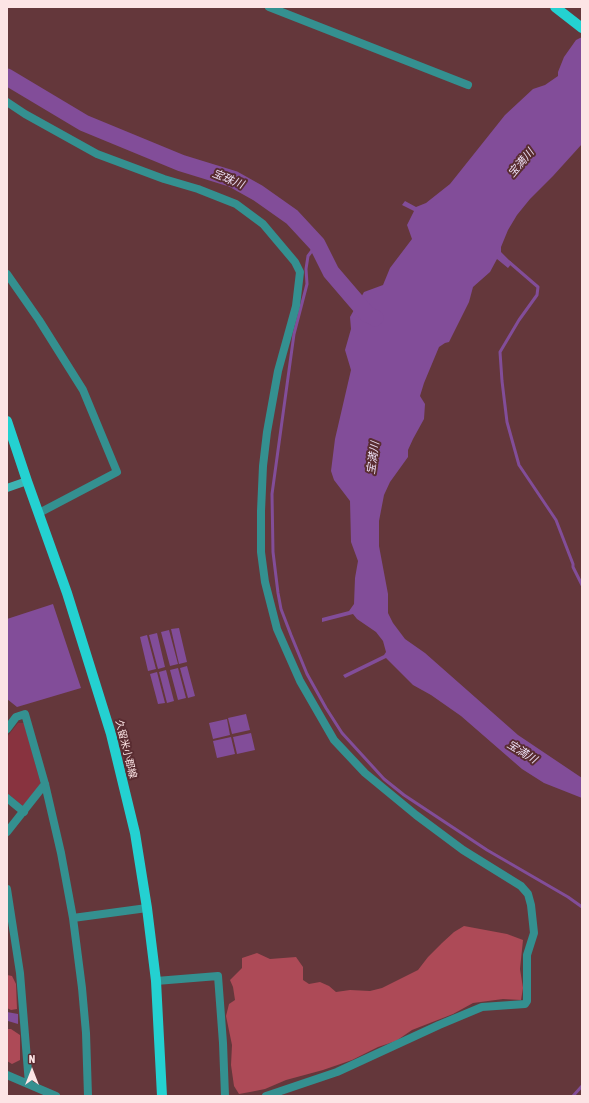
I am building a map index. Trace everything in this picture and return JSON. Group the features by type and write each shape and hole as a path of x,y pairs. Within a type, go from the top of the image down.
{"main road":[{"path":"555,7 582,28"},
{"name":"久留米小郡線","path":"7,421 26,481 39,513 69,600 111,734 135,833 147,908 156,981 162,1096"}],"street":[{"path":"269,7 468,85"},
{"path":"7,102 25,114 97,154 164,179 198,189 236,204 263,224 296,262 300,272 296,306 278,371 267,432 261,504 261,552 265,582 277,629 300,681 334,740 365,773 416,816 463,850 522,886 528,894 531,905 534,933 527,955 527,1001 525,1004 482,1007 337,1072 266,1096"},
{"path":"7,274 39,320 84,390 118,472 39,513"},
{"path":"7,488 26,481"},
{"path":"7,729 16,717 25,714 45,784 61,853 73,918 82,988 86,1033 88,1096"},
{"path":"7,832 45,784"},
{"path":"7,798 24,812"},
{"path":"7,889 20,973 29,1084"},
{"path":"73,918 147,908"},
{"path":"156,981 218,976 225,1096"},
{"path":"7,1075 56,1096"}],"shaded area":[{"path":"18,723 24,723 40,781 40,787 23,806 7,793 7,737"},
{"path":"464,926 507,934 523,940 520,969 523,988 521,1000 503,999 473,1003 453,1014 412,1030 396,1041 378,1047 352,1060 286,1080 265,1089 239,1094 234,1086 231,1065 232,1045 226,1016 229,1004 235,1000 233,987 230,980 242,968 242,958 257,953 270,959 296,957 303,967 303,980 309,984 320,982 329,986 336,992 350,990 370,991 382,988 418,970 442,943 454,932"},
{"path":"7,975 12,976 16,984 17,1009 11,1010 7,1008"},
{"path":"7,1029 11,1029 20,1035 20,1060 12,1064 7,1061"}],"water":[{"name":"宝満川","path":"582,37 582,144 530,199 517,215 508,230 501,247 501,252 512,263 508,268 497,259 490,272 473,287 469,302 449,342 439,347 420,396 425,404 424,419 408,450 408,457 390,482 384,495 379,521 379,546 388,594 388,613 393,623 405,639 425,653 518,735 582,778 582,798 544,783 522,769 461,716 431,695 413,685 386,658 345,678 343,675 384,655 386,652 383,641 376,632 357,619 353,614 322,622 322,618 349,611 354,604 355,578 358,561 351,542 350,501 334,480 331,471 335,439 351,370 345,350 351,329 350,317 364,292 383,285 390,268 412,239 407,225 414,211 402,205 405,201 416,207 426,203 450,184 505,115 533,89 545,85 558,76 558,72 564,57 576,40"},
{"path":"53,604 81,688 17,707 7,699 7,619"},
{"path":"179,628 187,662 179,664 171,629"},
{"path":"169,630 178,664 170,666 161,632"},
{"path":"157,633 165,667 158,669 149,635"},
{"path":"147,635 156,669 148,671 140,637"},
{"path":"187,666 195,696 188,698 180,668"},
{"path":"178,668 186,698 178,700 170,670"},
{"path":"166,670 174,701 167,703 159,672"},
{"path":"157,672 165,703 158,704 150,674"},
{"path":"246,714 250,730 232,734 228,718"},
{"path":"227,719 230,735 213,739 209,723"},
{"path":"251,733 255,750 237,754 233,737"},
{"path":"231,737 235,754 217,758 213,741"},
{"path":"7,1012 18,1014 18,1024 7,1022"}],"waterway":[{"name":"宝珠川","path":"7,77 84,123 181,163 233,179 258,193 292,217 317,244 331,272 367,314 375,318"},
{"path":"317,244 308,256 306,269 307,284 294,334 272,494 273,552 278,593 281,609 291,635 307,674 342,733 384,779 404,795 487,850 568,897 582,907"},
{"path":"509,262 538,287 537,295 519,320 500,352 507,422 519,465 556,520 573,567 582,585"},
{"path":"573,1096 582,1086"}]}
